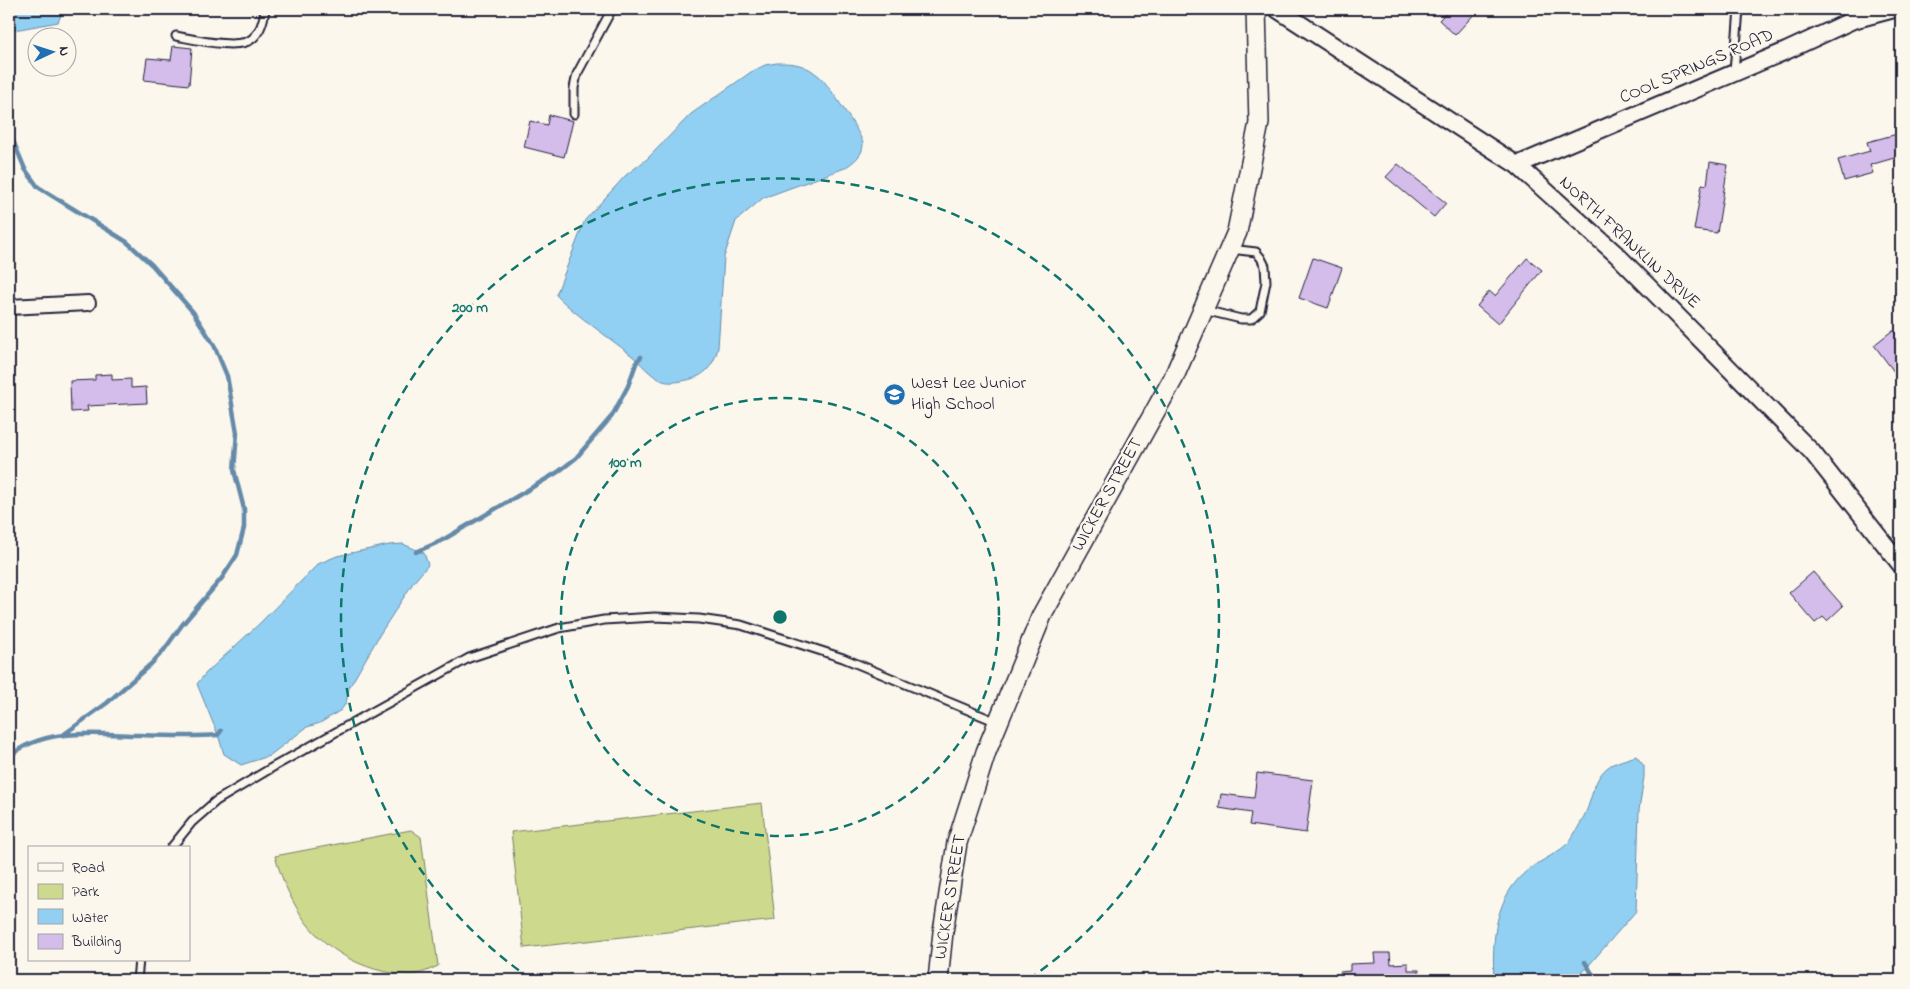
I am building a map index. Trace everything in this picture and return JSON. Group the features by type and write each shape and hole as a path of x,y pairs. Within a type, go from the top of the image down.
{"main road":[{"name":"WICKER STREET","path":"938,980 943,932 957,843 986,752 1042,615 1173,379 1237,232 1259,123 1256,9"}],"street":[{"name":"NORTH FRANKLIN DRIVE","path":"1277,9 1517,165 1617,255 1812,452 1901,565"},
{"name":"COOL SPRINGS ROAD","path":"1517,165 1853,20 1894,9"},
{"path":"9,307 88,303"}],"lane":[{"path":"176,36 222,43 243,43 253,38 260,27 265,9"},
{"path":"574,114 574,88 577,74 612,9"},
{"path":"1734,72 1739,9"},
{"path":"1203,310 1251,320 1260,311 1266,282 1265,266 1262,258 1256,252 1230,249"},
{"path":"173,846 192,822 216,801 469,658 559,628 604,620 655,616 740,624 843,658 998,722"},
{"path":"137,980 139,962"}],"green space":[{"path":"762,803 775,920 524,948 511,832"},
{"path":"411,830 421,837 438,966 416,974 400,974 383,971 351,960 323,940 311,928 297,908 286,886 275,856"}],"water":[{"path":"9,9 64,9 58,22 9,31"},
{"path":"777,63 800,65 820,77 852,121 861,139 863,148 857,158 845,168 763,198 736,221 724,257 716,355 710,366 701,375 678,382 663,381 650,373 631,355 583,319 556,295 585,220 626,175 647,159 691,114 751,72 765,65"},
{"path":"403,544 424,553 428,565 413,583 380,634 349,688 346,703 341,710 320,723 307,727 269,756 241,765 224,754 197,684 205,674 260,623 318,564 337,556 389,545"},
{"path":"1636,756 1644,766 1644,777 1639,810 1636,911 1576,980 1494,980 1495,934 1502,906 1508,892 1529,869 1570,841 1580,824 1598,778 1602,773 1614,764"}],"building":[{"path":"1450,9 1479,9 1455,35 1439,20"},
{"path":"173,46 192,48 189,85 144,80 147,58 171,60"},
{"path":"549,115 573,121 564,157 524,147 530,121 547,125"},
{"path":"1901,133 1901,156 1870,165 1873,173 1844,181 1838,160 1870,151 1867,142"},
{"path":"1710,162 1728,165 1717,233 1694,230 1702,184 1707,185"},
{"path":"1398,164 1446,203 1434,217 1386,177"},
{"path":"1313,258 1342,268 1328,308 1299,298"},
{"path":"1527,258 1542,270 1498,324 1477,306 1489,291 1495,296"},
{"path":"1893,330 1901,340 1901,381 1874,345"},
{"path":"112,374 112,380 131,379 131,388 146,387 147,403 87,406 88,411 71,412 70,381 95,380 95,375"},
{"path":"1813,572 1843,606 1827,621 1823,617 1815,623 1789,593"},
{"path":"1257,773 1313,780 1306,833 1249,825 1251,813 1219,808 1221,794 1254,798"},
{"path":"1374,953 1390,953 1391,964 1408,963 1408,970 1419,970 1419,980 1341,980 1340,972 1350,971 1350,964 1375,963"}],"waterway":[{"path":"9,131 25,169 38,187 127,242 152,265 193,312 214,345 227,376 237,433 234,470 244,509 244,528 237,555 222,578 152,663 107,703 63,735"},
{"path":"416,552 441,541 558,472 576,458 612,416 628,386 637,361 641,357"},
{"path":"9,757 23,747 38,741 70,734 198,736 218,735 221,731"},
{"path":"1585,962 1596,980"}],"place":[{"name":"West Lee Junior High School","path":"895,394"}]}
